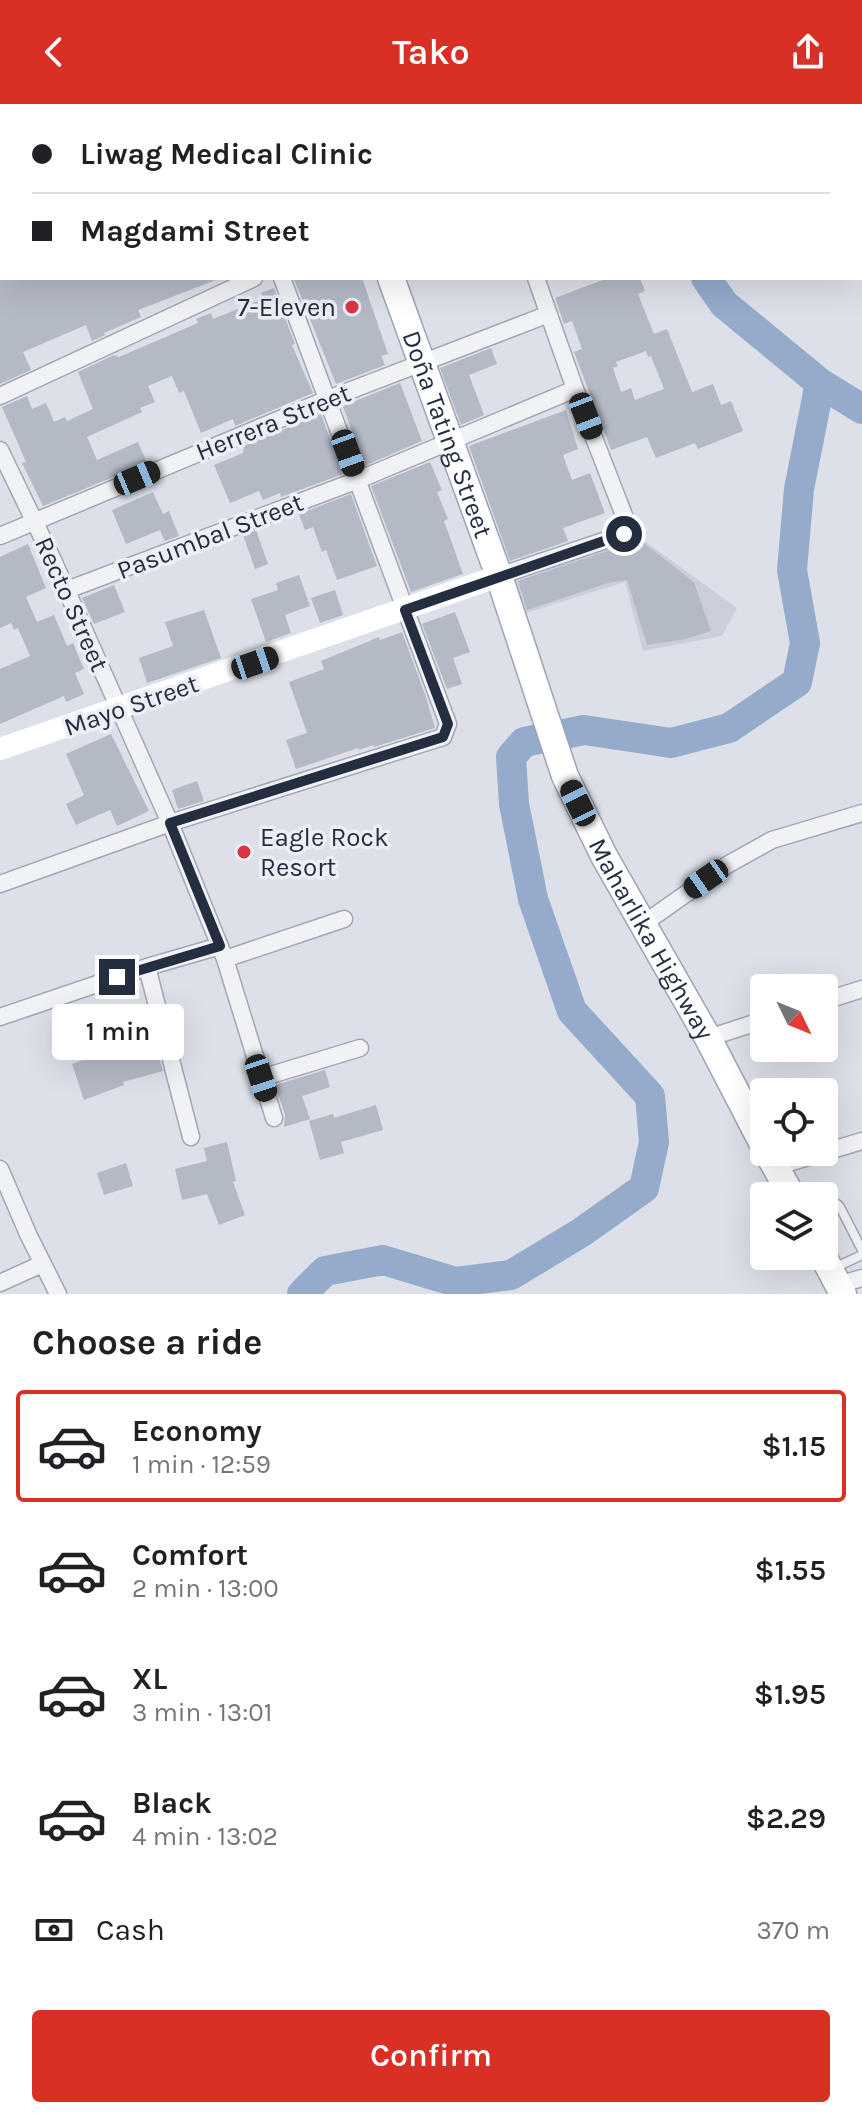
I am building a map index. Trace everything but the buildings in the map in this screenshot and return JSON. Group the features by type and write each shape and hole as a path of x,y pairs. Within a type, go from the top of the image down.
{"main road":[{"name":"Doña Tating Street","path":"392,280 499,576 549,729"},
{"name":"Maharlika Highway","path":"549,729 565,776 604,856 708,1038 750,1119"}],"street":[{"path":"0,396 250,280"},
{"path":"0,884 170,823 443,737 448,724 283,280"},
{"path":"537,280 575,389"},
{"name":"Herrera Street","path":"0,536 328,399 549,314"},
{"name":"Pasumbal Street","path":"67,590 358,480 575,389"},
{"name":"Mayo Street","path":"0,749 624,534 627,523 575,389"},
{"name":"Recto Street","path":"0,450 67,590 170,823 223,953 274,1118"},
{"path":"643,924 727,865 772,840 862,813"},
{"path":"0,1017 147,967 223,953 344,919"},
{"path":"147,967 191,1137"},
{"path":"838,997 862,989"},
{"path":"708,1038 750,1024"},
{"path":"261,1078 360,1048"},
{"path":"838,1145 862,1141"},
{"path":"0,1169 58,1294"},
{"path":"0,1283 42,1264"}],"lane":[{"path":"838,1205 862,1252 839,1277"}],"shaded area":[{"path":"639,537 737,608 722,636 643,651 625,582 526,613 513,582"}],"waterway":[{"path":"707,280 724,304 820,383 862,409"},
{"path":"302,1294 325,1271 383,1260 456,1282 511,1275 582,1232 644,1188 654,1142 650,1096 572,1011 533,899 514,804 511,757 524,742 584,730 671,743 729,728 797,682 805,643 792,570 799,489 820,383"}],"place":[{"name":"7-Eleven","path":"352,307"},
{"name":"Eagle Rock Resort","path":"244,852"}],"route":[{"path":"117,977 220,946 170,823 443,737 448,724 405,610 624,534"}]}
